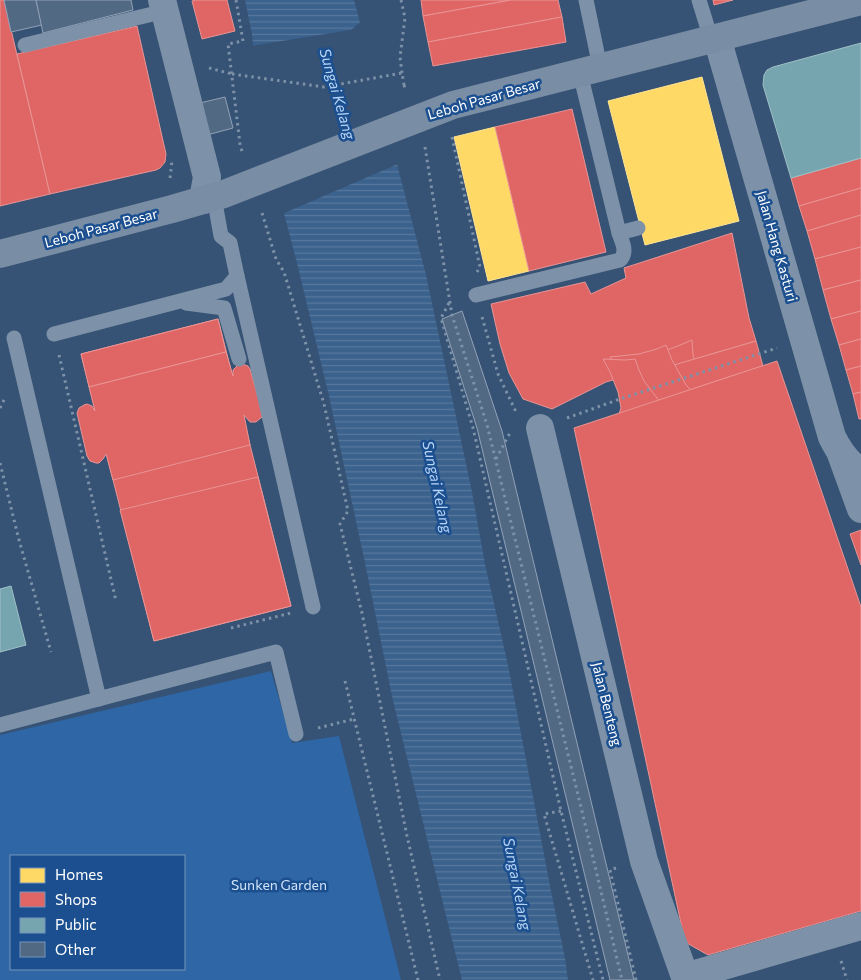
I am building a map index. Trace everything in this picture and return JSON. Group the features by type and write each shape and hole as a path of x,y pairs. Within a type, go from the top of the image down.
{"street":[{"name":"Leboh Pasar Besar","path":"0,254 208,199 258,182 453,105 861,1"},
{"path":"163,6 207,177 208,199"},
{"name":"Jalan Hang Kasturi","path":"714,39 832,437 852,464 861,509"},
{"name":"Jalan Benteng","path":"540,428 644,862 684,977 861,926"}],"lane":[{"path":"476,295 620,260 624,256 625,252 619,233 590,70 586,0"},
{"path":"699,0 714,39"},
{"path":"25,46 163,6"},
{"path":"208,199 221,236 230,243 313,607"},
{"path":"619,233 638,228"},
{"path":"54,334 226,289 237,276"},
{"path":"179,302 224,308 238,359"},
{"path":"14,338 99,699"},
{"path":"0,724 276,652 296,734"}],"path":[{"path":"236,0 243,41 228,44 243,155"},
{"path":"401,0 405,18 400,57 406,91"},
{"path":"232,74 324,88 402,73"},
{"path":"450,133 480,267 476,273"},
{"path":"424,142 452,315 495,459 622,980"},
{"path":"262,213 276,259 284,272 324,404 348,511 340,524 362,613 407,836 440,980"},
{"path":"447,290 456,288"},
{"path":"476,295 502,383 519,418 540,428 620,399 759,353"},
{"path":"449,302 441,318 473,428 561,811 603,980"},
{"path":"54,334 116,601"},
{"path":"0,408 6,396"},
{"path":"495,459 509,434"},
{"path":"0,463 19,540 51,652"},
{"path":"232,628 313,607"},
{"path":"345,681 418,980"},
{"path":"296,734 354,719"},
{"path":"561,811 544,814 593,980"},
{"path":"629,952 636,980"}],"green space":[{"name":"Sunken Garden","path":"271,671 292,743 339,736 401,980 0,980 0,735"}],"water":[{"name":"Sungai Kelang","path":"245,0 354,0 426,275 472,492 485,564 508,665 568,980 462,980 393,701 329,396 264,138 257,93 252,34"}],"pier":[{"path":"362,21 400,163 282,214 261,138 251,46 351,30"}],"building: Homes":[{"path":"702,77 739,221 645,245 608,101"},
{"path":"495,127 529,271 488,281 454,137"}],"building: Shops":[{"path":"0,0 4,0 50,194 0,206"},
{"path":"227,0 235,31 202,39 192,1"},
{"path":"421,0 511,0 423,16"},
{"path":"511,0 558,0 562,17 428,42 423,16"},
{"path":"713,0 733,0 714,5"},
{"path":"562,17 566,42 433,66 428,42"},
{"path":"137,26 166,154 165,162 156,170 50,194 17,54"},
{"path":"572,109 606,252 529,271 495,127"},
{"path":"861,158 861,188 799,206 791,178"},
{"path":"861,188 861,215 807,231 799,206"},
{"path":"861,215 861,247 815,259 807,231"},
{"path":"732,233 749,318 756,341 641,375 606,382 552,409 523,399 509,373 491,304 585,282 591,294 626,278 624,268"},
{"path":"861,247 861,280 823,290 815,259"},
{"path":"861,280 861,311 831,319 823,290"},
{"path":"861,311 861,339 839,345 831,319"},
{"path":"218,319 291,606 154,641 81,354"},
{"path":"218,319 226,352 89,387 81,354"},
{"path":"861,339 861,366 846,370 839,345"},
{"path":"692,340 695,363 701,378 711,390 701,389 683,395 681,385 673,371 651,353 664,351"},
{"path":"756,341 763,366 683,392 674,365"},
{"path":"666,345 686,385 699,398 654,406 634,416 626,423 629,406 627,393 622,377 610,357 639,354"},
{"path":"226,352 233,376 233,370 237,366 242,364 250,369 262,411 262,417 256,422 250,422 244,415 250,445 113,480 106,454 99,463 90,461 87,456 77,413 79,408 87,404 92,406 95,411 89,387"},
{"path":"603,359 635,359 644,381 660,402 644,406 618,417 621,408 618,392"},
{"path":"777,361 861,607 861,911 708,955 685,942 574,428"},
{"path":"861,366 861,392 853,394 846,370"},
{"path":"861,392 861,419 859,419 853,394"},
{"path":"258,477 291,606 154,641 120,510"},
{"path":"861,530 861,565 850,534"}],"building: Public":[{"path":"861,43 861,158 791,178 763,85 764,75 767,70 773,67"},
{"path":"11,586 26,645 0,652 0,589"}],"building: Other":[{"path":"4,0 36,0 42,25 11,32"},
{"path":"36,0 131,0 133,10 43,33"},
{"path":"225,97 233,128 207,135 200,103"},
{"path":"462,311 502,431 634,980 610,980 477,428 442,319"}]}
